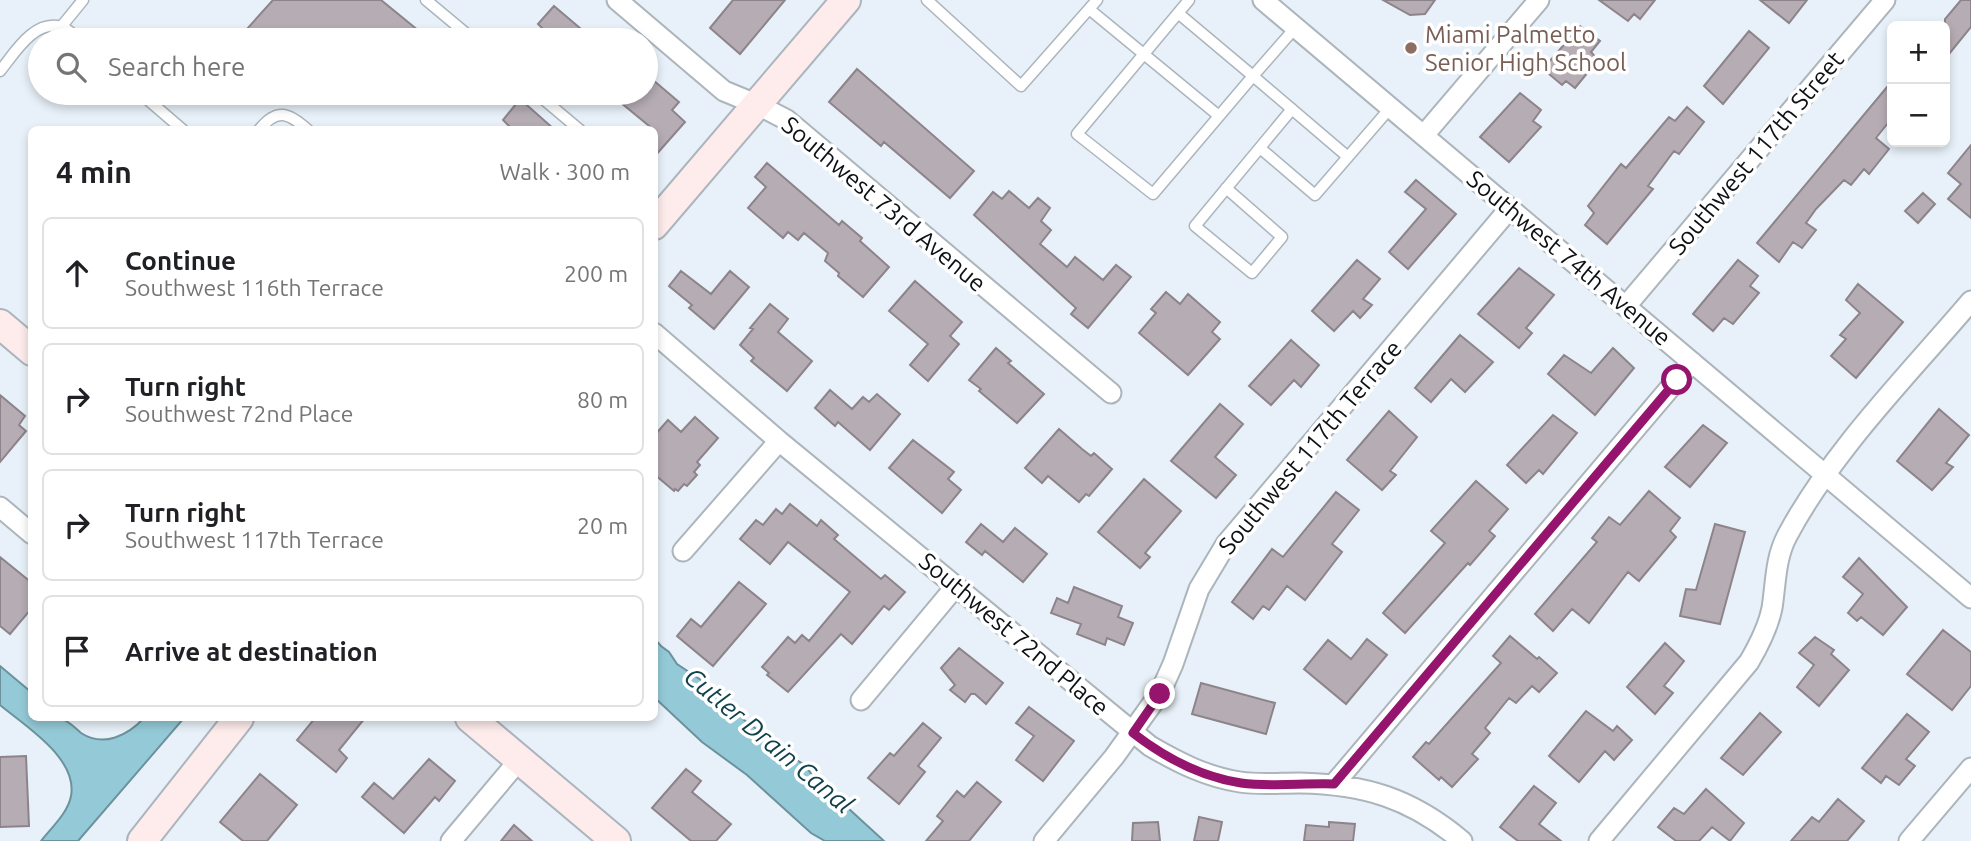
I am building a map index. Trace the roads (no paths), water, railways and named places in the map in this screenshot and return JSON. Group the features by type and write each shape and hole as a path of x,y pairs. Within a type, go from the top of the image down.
{"street":[{"name":"Southwest 73rd Avenue","path":"617,0 650,28"},
{"path":"658,221 846,0"},
{"name":"Southwest 74th Avenue","path":"1263,0 1971,598"},
{"path":"1424,135 1539,0"},
{"name":"Southwest 117th Street","path":"1626,306 1885,0"},
{"name":"Southwest 73rd Avenue","path":"658,35 724,91 788,120 1111,393"},
{"name":"Southwest 117th Terrace","path":"1044,841 1133,733 1160,694 1199,589 1226,544 1510,208"},
{"path":"1599,841 1749,662 1766,630 1772,608 1777,563 1785,540 1840,453 1971,301"},
{"path":"0,324 28,348"},
{"name":"Southwest 72nd Place","path":"658,335 779,441 1150,746 1180,763 1219,778 1242,783 1334,784 1370,790 1428,816 1462,841"},
{"path":"1334,784 1692,362"},
{"path":"683,551 779,441"},
{"path":"0,507 28,531"},
{"path":"861,700 956,586"},
{"path":"142,841 237,721"},
{"path":"474,721 616,841"},
{"path":"451,841 520,759"},
{"path":"1909,841 1971,768"}],"lane":[{"path":"44,28 61,27 83,0"},
{"path":"426,0 460,28"},
{"path":"927,0 1021,86 1097,0"},
{"path":"1189,0 1077,134 1153,194 1295,28"},
{"path":"1089,9 1219,116"},
{"path":"1178,13 1348,157"},
{"path":"0,71 28,38"},
{"path":"154,105 178,126"},
{"path":"550,105 575,126"},
{"path":"1260,148 1315,195 1391,107"},
{"path":"1226,188 1282,237 1252,272 1195,226 1226,188 1292,109"},
{"path":"263,126 275,115 283,114 303,126"}],"water":[{"path":"658,643 677,664 710,686 776,748 805,765 812,775 884,841 825,841 811,833 747,775 702,742 658,701"},
{"path":"0,666 28,689 28,721 66,721 90,737 107,739 131,730 141,721 181,721 78,841 41,841 66,808 71,796 71,782 66,769 48,744 0,705"}],"place":[{"name":"Miami Palmetto Senior High School","path":"1411,48"}],"water label":[{"name":"Cutler Drain Canal","path":"769,740"}]}
